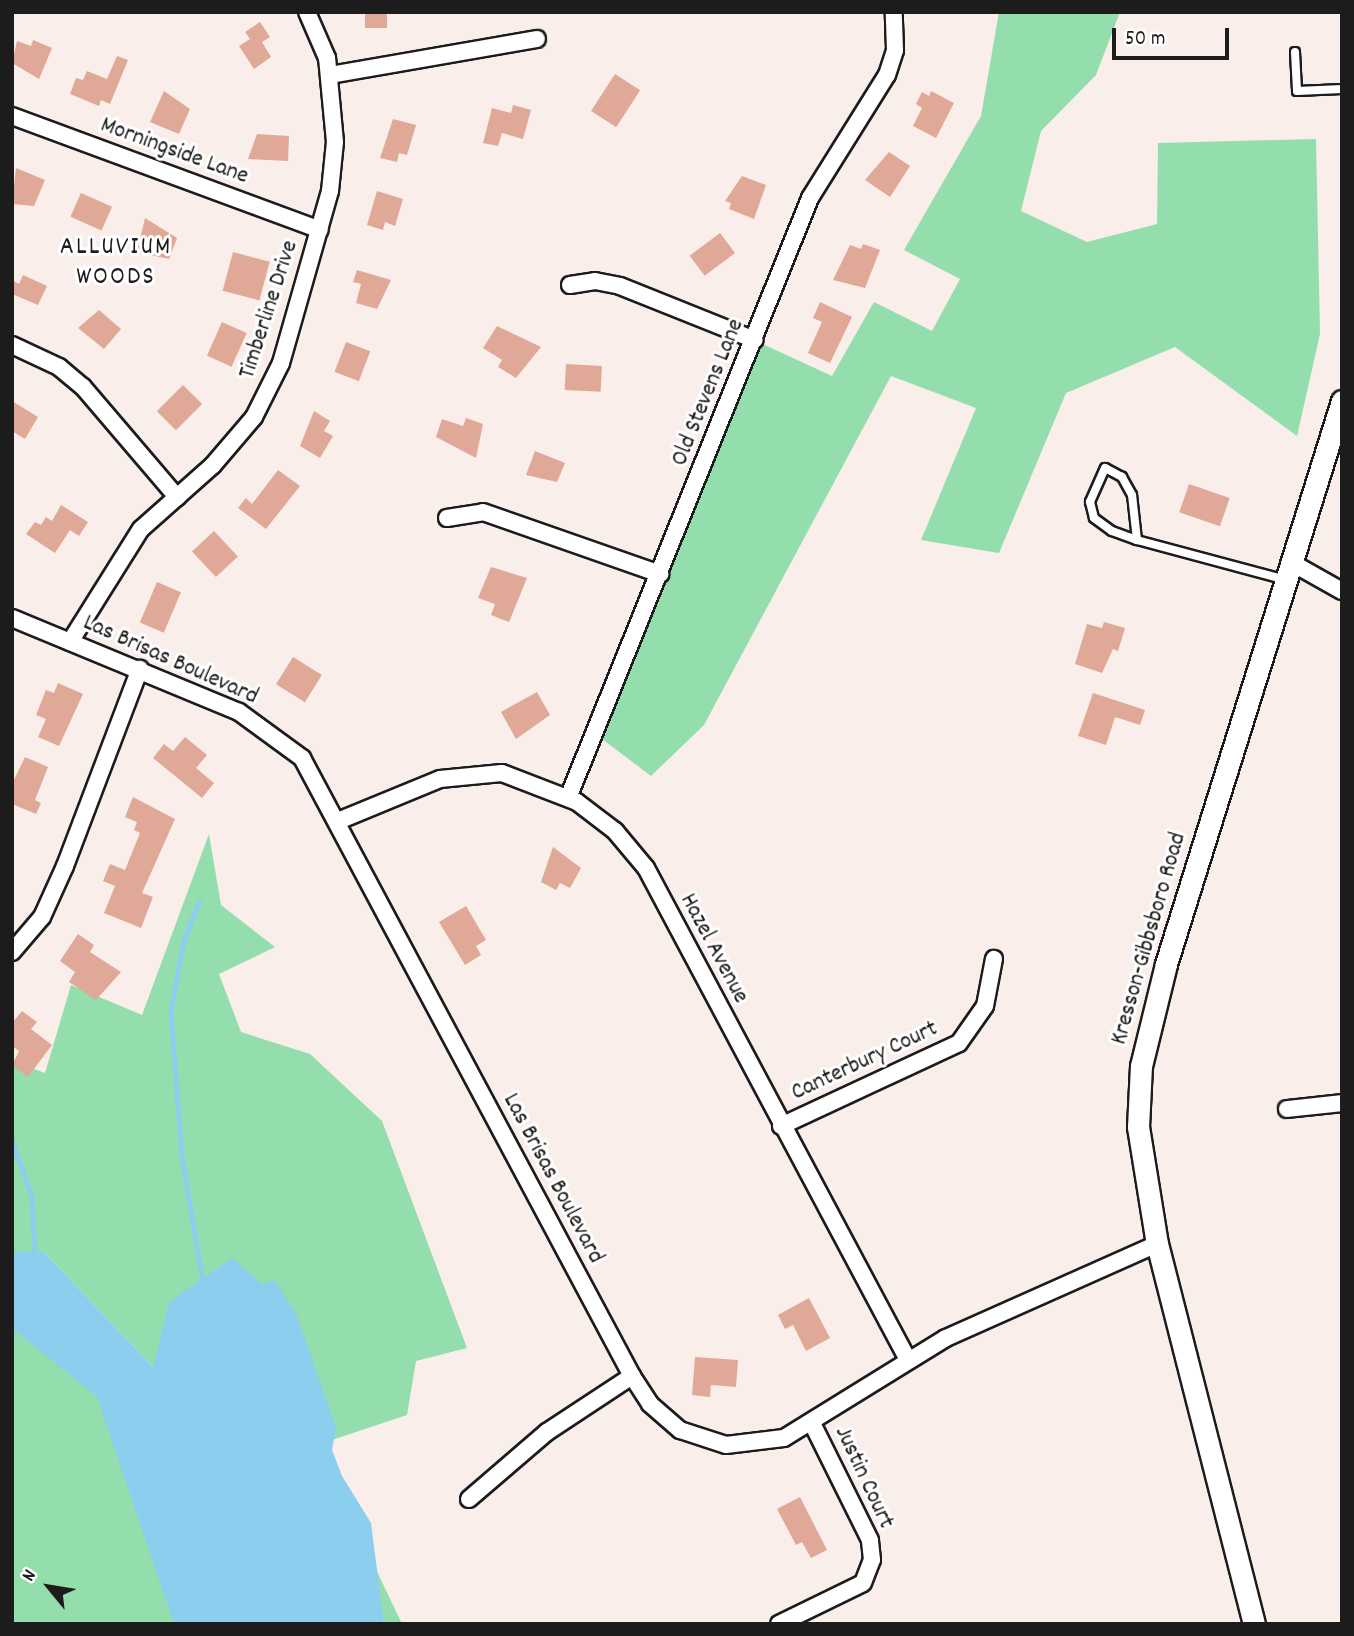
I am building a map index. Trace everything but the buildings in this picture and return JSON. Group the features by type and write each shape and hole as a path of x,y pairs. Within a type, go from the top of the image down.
{"street":[{"name":"Timberline Drive","path":"70,642 142,529 213,466 265,398 300,310 320,230 335,142 330,75 307,12"},
{"name":"Old Stevens Lane","path":"568,798 755,340 810,198 887,75 895,50 894,12"},
{"path":"330,75 537,39"},
{"name":"Morningside Lane","path":"12,116 320,230"},
{"path":"570,285 582,281 620,286 755,340"},
{"path":"12,345 59,367 83,387 177,498"},
{"name":"Kresson-Gibbsboro Road","path":"1254,1624 1157,1244 1138,1127 1141,1066 1166,964 1291,572 1341,404"},
{"path":"447,518 483,512 660,574"},
{"path":"1291,572 1342,591"},
{"name":"Las Brisas Boulevard","path":"12,618 239,712 281,739 302,758 338,821 632,1377 663,1417 701,1439 754,1444 784,1438 812,1423 907,1358 1157,1244"},
{"path":"12,952 42,917 65,866 140,669"},
{"name":"Hazel Avenue","path":"338,821 440,779 474,774 521,777 568,798 605,821 646,868 780,1126 907,1358"},
{"name":"Canterbury Court","path":"780,1126 959,1043 985,1006 994,959"},
{"path":"1287,1109 1342,1103"},
{"path":"469,1499 547,1432 632,1377"},
{"name":"Justin Court","path":"779,1624 863,1583 872,1560 870,1540 812,1423"}],"lane":[{"path":"1295,52 1297,91 1342,89"},
{"path":"1137,540 1132,495 1122,477 1105,468 1090,502 1094,518 1137,540 1291,572"}],"green space":[{"path":"999,12 1120,12 1096,75 1041,131 1021,211 1087,242 1157,224 1158,143 1316,139 1320,334 1297,436 1175,347 1066,393 999,553 921,540 976,408 891,376 704,725 651,776 598,736 756,341 832,376 874,302 932,331 960,279 904,250 981,116"},
{"path":"209,834 221,905 275,947 219,974 241,1032 310,1054 382,1121 467,1348 416,1361 407,1415 329,1441 154,1368 43,1251 12,1253 12,1061 45,1073 71,985 142,1015"},
{"path":"12,1322 106,1405 188,1624 12,1624"},
{"path":"372,1561 402,1624 384,1624"}],"water":[{"path":"43,1251 153,1367 169,1302 232,1258 262,1284 274,1280 296,1313 336,1428 332,1450 342,1476 371,1523 384,1624 174,1624 97,1397 12,1328 12,1252"}],"waterway":[{"path":"200,901 184,940 171,1011 182,1157 203,1282"},
{"path":"12,1139 32,1197 35,1254"}],"district":[{"name":"ALLUVIUM WOODS","path":"116,263"}]}
